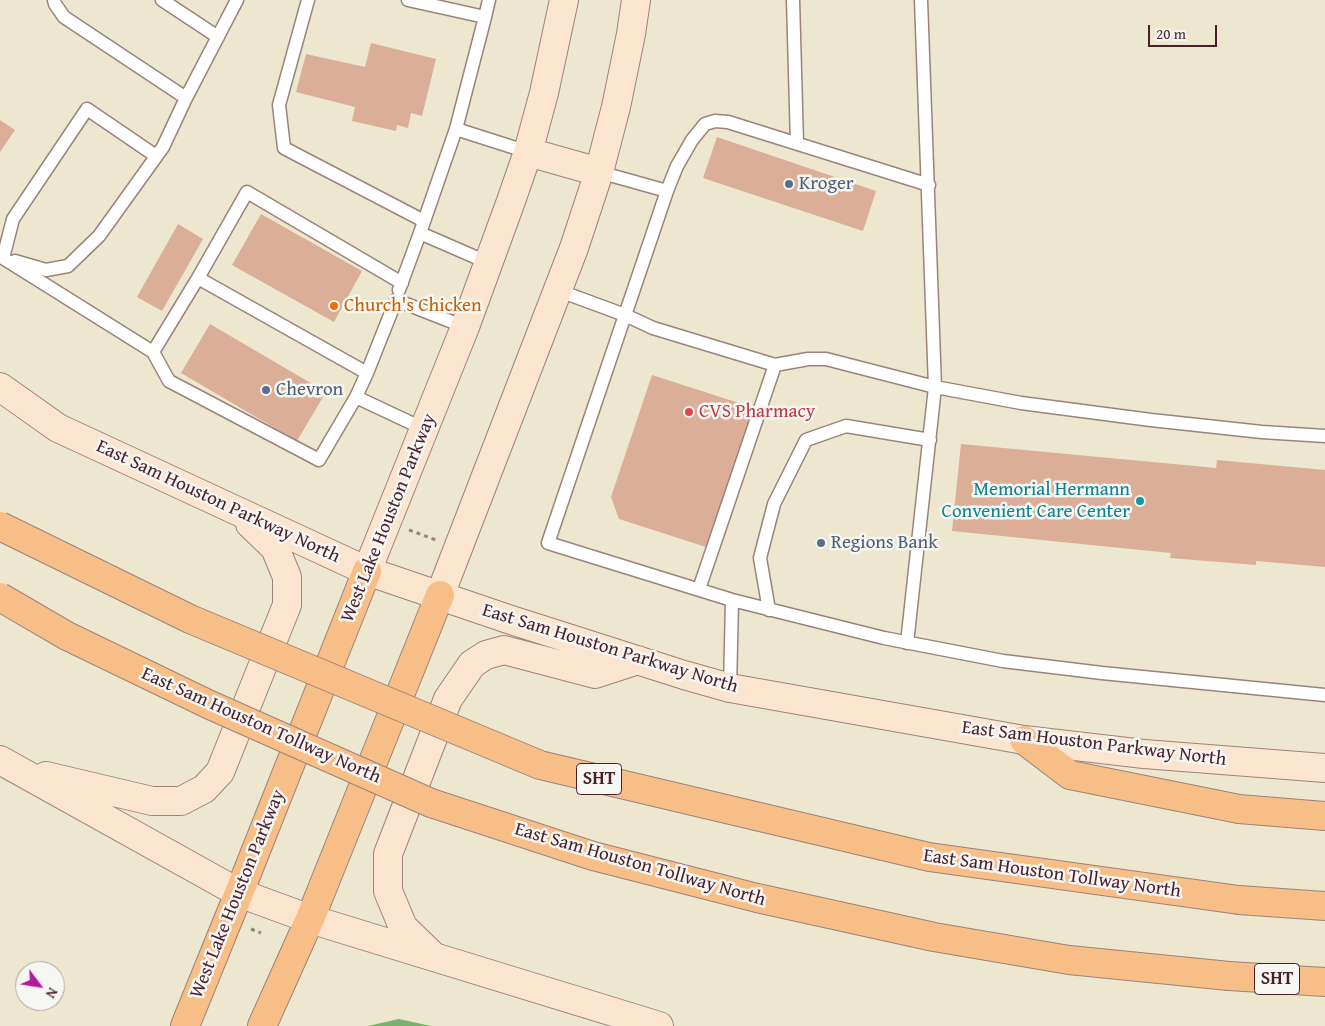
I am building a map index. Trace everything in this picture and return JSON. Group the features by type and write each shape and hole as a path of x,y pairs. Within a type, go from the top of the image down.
{"main road":[{"name":"West Lake Houston Parkway","path":"185,1026 489,263 528,152 544,93 564,0"},
{"path":"262,1026 310,919 440,595 574,248 616,107 636,0"},
{"path":"528,152 598,172"},
{"name":"East Sam Houston Parkway North","path":"0,387 58,428 367,571 508,619 730,688 1024,740 1144,754 1325,768"},
{"path":"7,764 152,801 181,801 204,789 220,772 287,605 288,577 275,548 236,510"},
{"name":"East Sam Houston Tollway North","path":"0,526 190,619 540,765 928,857 1239,900 1325,906"},
{"name":"East Sam Houston Tollway North","path":"0,597 67,636 201,701 422,799 592,856 757,898 934,937 1069,960 1229,976 1325,982"},
{"path":"432,955 403,927 388,891 388,854 448,699 472,664 486,655 504,650 595,674 638,660"},
{"path":"1024,740 1070,775 1239,809 1325,816"},
{"path":"7,764 239,893 310,919 659,1026"}],"lane":[{"path":"54,0 64,17 186,98"},
{"path":"162,0 218,37"},
{"path":"1,259 46,270 68,266 99,236 163,147 237,0"},
{"path":"308,0 279,105 284,148 489,263"},
{"path":"408,0 485,17"},
{"path":"1,259 153,352 169,381 319,460 356,397 396,300 456,129 490,0"},
{"path":"793,0 797,144"},
{"path":"908,643 935,387 922,0"},
{"path":"1,259 13,219 86,109 156,156"},
{"path":"929,185 728,122 710,122 701,127 686,148 667,191 548,543 732,600 908,643 1030,664 1325,696"},
{"path":"456,129 528,152"},
{"path":"598,172 667,191"},
{"path":"153,352 247,192 402,283"},
{"path":"198,278 367,373"},
{"path":"557,290 625,315 653,328 775,365 808,359 826,359 935,387 1000,400 1075,411 1262,432 1325,436"},
{"path":"396,300 464,327"},
{"path":"699,590 775,365"},
{"path":"356,397 424,430"},
{"path":"768,610 760,558 774,504 806,440 846,426 930,440"},
{"path":"730,688 732,600"}],"path":[{"path":"405,529 443,543"}],"green space":[{"path":"399,1019 431,1026 368,1026"}],"building":[{"path":"371,43 436,59 422,116 411,113 408,128 397,125 396,131 352,121 355,107 296,92 306,54 365,67"},
{"path":"0,120 15,130 0,152"},
{"path":"717,137 876,191 863,231 703,178"},
{"path":"261,214 362,271 334,322 232,265"},
{"path":"178,224 203,239 162,311 137,297"},
{"path":"210,324 326,392 297,441 181,373"},
{"name":"CVS Pharmacy","path":"652,375 742,404 750,421 706,547 619,519 611,497"},
{"name":"Memorial Hermann Convenient Care Center","path":"961,444 1216,468 1217,460 1325,470 1325,567 1256,561 1256,565 1170,558 1171,553 952,531"}],"place":[{"name":"Kroger","path":"789,184"},
{"name":"Church's Chicken","path":"334,306"},
{"name":"Chevron","path":"266,390"},
{"name":"CVS Pharmacy","path":"689,412"},
{"name":"Memorial Hermann Convenient Care Center","path":"1140,501"},
{"name":"Regions Bank","path":"821,543"}]}
